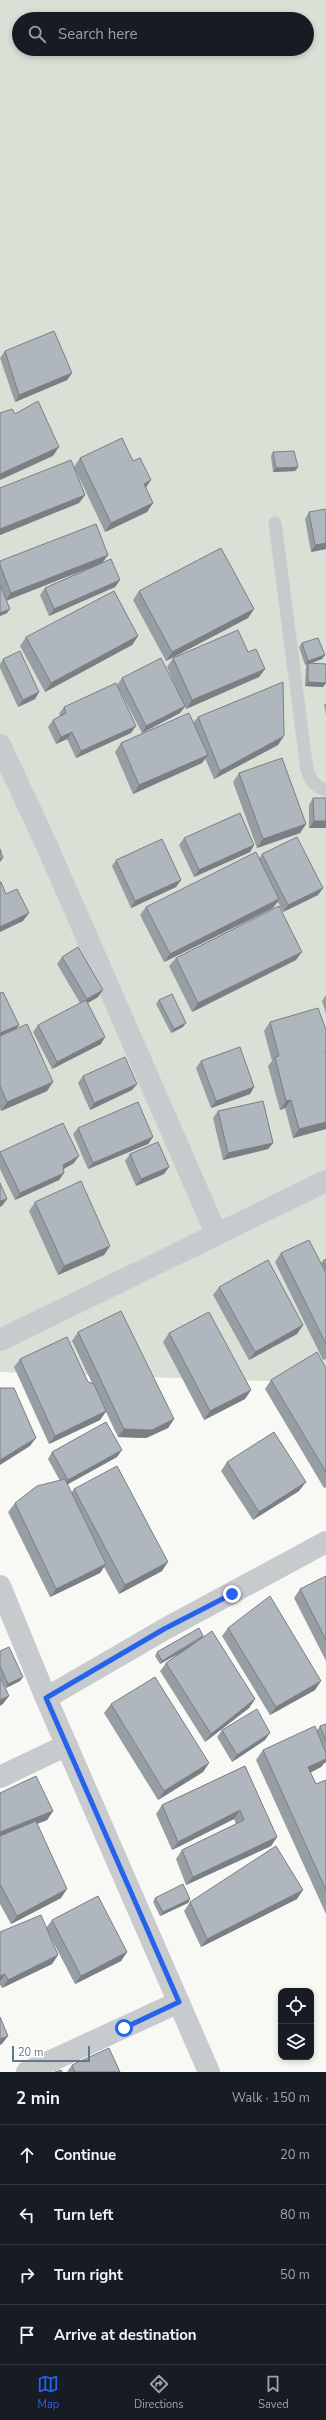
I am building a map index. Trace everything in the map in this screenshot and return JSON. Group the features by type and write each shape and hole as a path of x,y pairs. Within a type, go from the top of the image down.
{"street":[{"path":"0,745 47,846 216,1234"},
{"path":"0,1340 326,1182"},
{"path":"46,1698 164,1629 326,1542"},
{"path":"0,1586 46,1698 68,1745 209,2072"},
{"path":"0,1777 68,1745"},
{"path":"28,2072 179,2002"}],"lane":[{"path":"275,523 307,770 310,780 318,788 326,790"}],"shaded area":[{"path":"0,0 326,0 326,1383 0,1372"}],"building":[{"path":"54,331 72,373 19,395 5,351"},
{"path":"38,401 59,447 0,474 0,413 12,409 15,414"},
{"path":"122,438 133,461 140,458 151,480 144,484 153,503 111,523 80,458"},
{"path":"294,451 298,467 276,468 273,452"},
{"path":"71,460 85,495 0,529 0,488"},
{"path":"326,509 326,543 315,545 309,512"},
{"path":"96,524 108,555 11,593 0,565 0,561"},
{"path":"221,548 254,609 172,652 139,591"},
{"path":"111,559 120,580 54,609 45,588"},
{"path":"0,585 10,609 0,613"},
{"path":"114,591 138,636 51,683 26,637"},
{"path":"238,630 248,652 256,649 265,669 192,700 173,658"},
{"path":"318,638 325,655 308,661 302,643"},
{"path":"20,651 39,692 23,700 3,659"},
{"path":"161,658 185,706 146,726 122,678"},
{"path":"308,663 326,664 326,683 308,682"},
{"path":"283,682 284,736 220,771 198,717"},
{"path":"116,683 136,726 81,751 72,732 61,737 53,720 66,713 64,707"},
{"path":"189,713 208,755 139,785 121,743"},
{"path":"282,758 306,824 263,839 239,773"},
{"path":"313,798 326,798 326,821 314,821"},
{"path":"240,813 254,845 199,870 184,838"},
{"path":"297,837 323,888 288,905 262,854"},
{"path":"162,839 181,880 135,901 116,860"},
{"path":"0,849 3,858 0,859"},
{"path":"256,852 279,899 170,954 146,907"},
{"path":"0,882 6,894 17,889 29,913 0,927"},
{"path":"279,906 302,952 198,1003 176,958"},
{"path":"78,947 103,990 87,999 62,957"},
{"path":"3,992 19,1025 0,1033 0,993"},
{"path":"172,994 186,1023 174,1029 159,1000"},
{"path":"86,1000 105,1037 57,1062 38,1025"},
{"path":"318,1008 326,1030 326,1122 299,1129 291,1100 286,1101 275,1057 279,1056 270,1022"},
{"path":"27,1024 53,1082 7,1102 0,1086 0,1036"},
{"path":"240,1047 254,1087 216,1101 201,1061"},
{"path":"125,1057 137,1084 94,1103 83,1076"},
{"path":"263,1101 273,1143 228,1153 218,1111"},
{"path":"138,1102 153,1137 93,1163 78,1128"},
{"path":"63,1123 79,1156 63,1165 64,1173 20,1193 0,1152"},
{"path":"158,1142 169,1167 141,1179 130,1154"},
{"path":"81,1181 110,1246 64,1266 35,1202"},
{"path":"0,1183 7,1199 0,1201"},
{"path":"309,1240 326,1273 326,1344 281,1253"},
{"path":"326,1259 326,1268 323,1261"},
{"path":"268,1260 303,1325 255,1352 219,1287"},
{"path":"121,1311 174,1419 152,1430 124,1429 78,1332"},
{"path":"209,1312 251,1390 210,1411 169,1333"},
{"path":"67,1337 88,1382 94,1384 106,1411 55,1436 20,1359"},
{"path":"317,1352 326,1368 326,1472 271,1380"},
{"path":"0,1388 14,1388 36,1438 0,1460"},
{"path":"106,1422 122,1450 68,1480 52,1452"},
{"path":"274,1432 306,1482 259,1512 227,1462"},
{"path":"117,1466 168,1562 125,1585 74,1489"},
{"path":"65,1479 106,1564 56,1589 15,1503 37,1486"},
{"path":"326,1576 326,1640 300,1589"},
{"path":"270,1596 321,1681 276,1707 228,1628"},
{"path":"199,1628 203,1636 162,1661 157,1652"},
{"path":"212,1631 255,1699 211,1734 166,1663"},
{"path":"9,1647 23,1677 8,1684 0,1666 0,1651"},
{"path":"0,1677 9,1696 0,1700"},
{"path":"155,1677 209,1763 164,1791 111,1704"},
{"path":"257,1709 270,1733 237,1755 222,1730"},
{"path":"326,1724 326,1741 320,1726"},
{"path":"315,1726 326,1753 326,1759 308,1767 316,1784 326,1780 326,1890 263,1750"},
{"path":"245,1766 277,1837 193,1877 182,1850 244,1820 240,1810 178,1842 162,1805"},
{"path":"36,1776 53,1811 0,1832 0,1793"},
{"path":"36,1821 67,1889 17,1916 0,1884 0,1836"},
{"path":"276,1846 303,1890 207,1939 190,1902"},
{"path":"183,1884 190,1899 163,1912 155,1898"},
{"path":"98,1896 127,1952 81,1976 52,1920"},
{"path":"41,1915 58,1955 8,1980 5,1974 0,1976 0,1932"},
{"path":"0,2017 8,2036 0,2039"},
{"path":"109,2048 120,2072 75,2072 72,2065"}],"route":[{"path":"124,2028 179,2002 68,1745 46,1698 164,1629 232,1594"}]}
